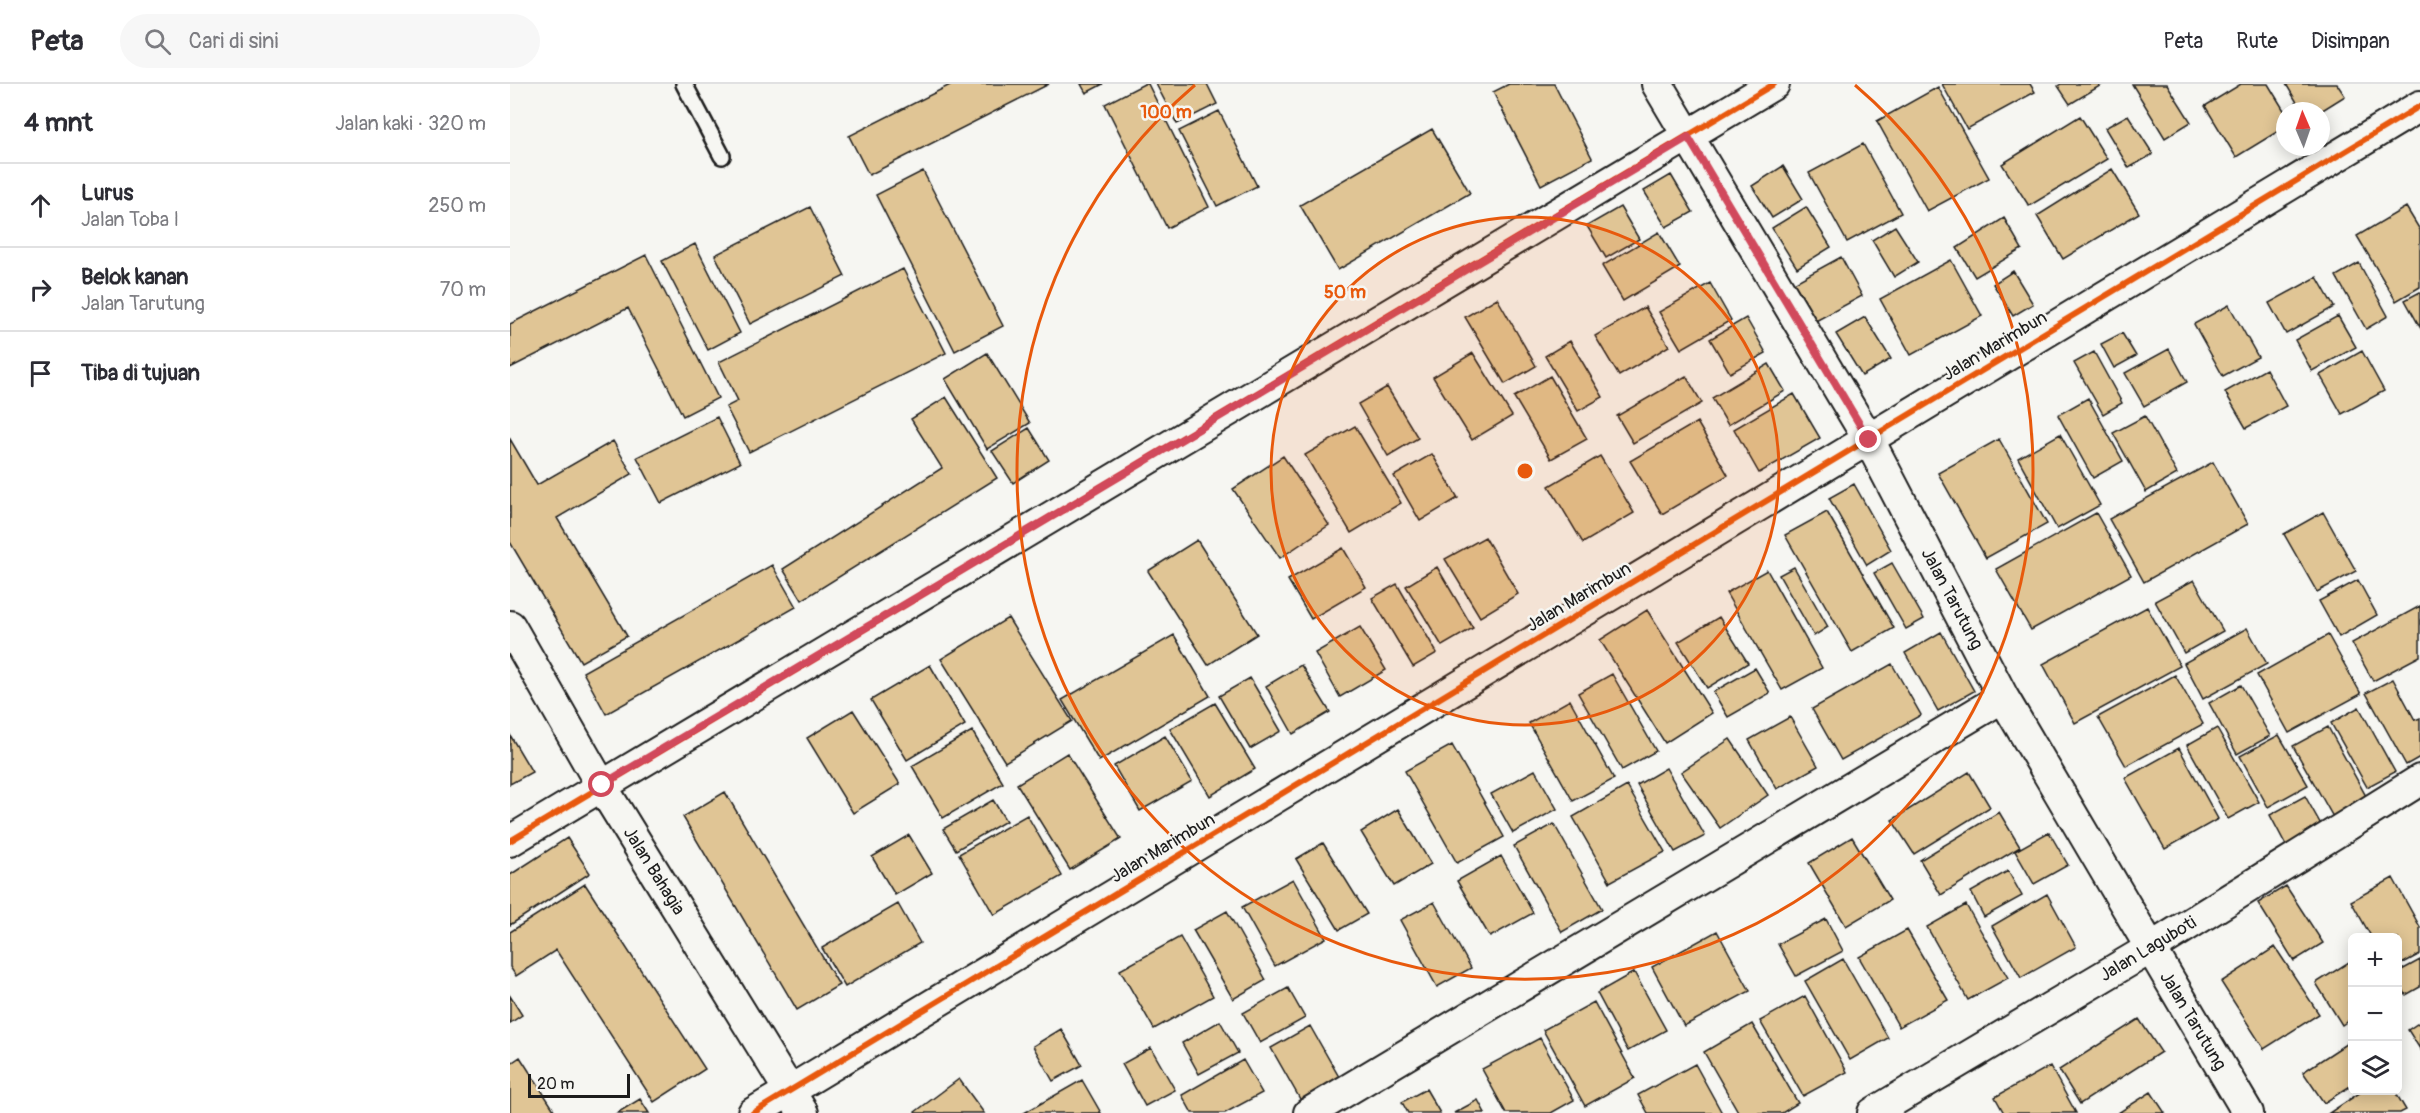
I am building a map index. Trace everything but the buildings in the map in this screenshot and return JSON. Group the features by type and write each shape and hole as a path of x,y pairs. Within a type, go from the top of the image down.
{"street":[{"name":"Jalan Tarutung","path":"1657,84 1869,440 2003,697 2248,1113"},
{"path":"510,841 1774,84"},
{"name":"Jalan Marimbun","path":"753,1113 797,1102 1869,440 2420,106"},
{"name":"Jalan Bahagia","path":"510,626 602,785 797,1102"},
{"path":"1309,1113 2003,697"},
{"name":"Jalan Laguboti","path":"1873,1113 2151,948 2420,780"}],"lane":[{"path":"684,84 722,156"}],"cycle path":[{"path":"510,841 1774,84"},
{"path":"753,1113 2420,106"}],"route":[{"path":"602,785 1688,137 1869,440"}]}
